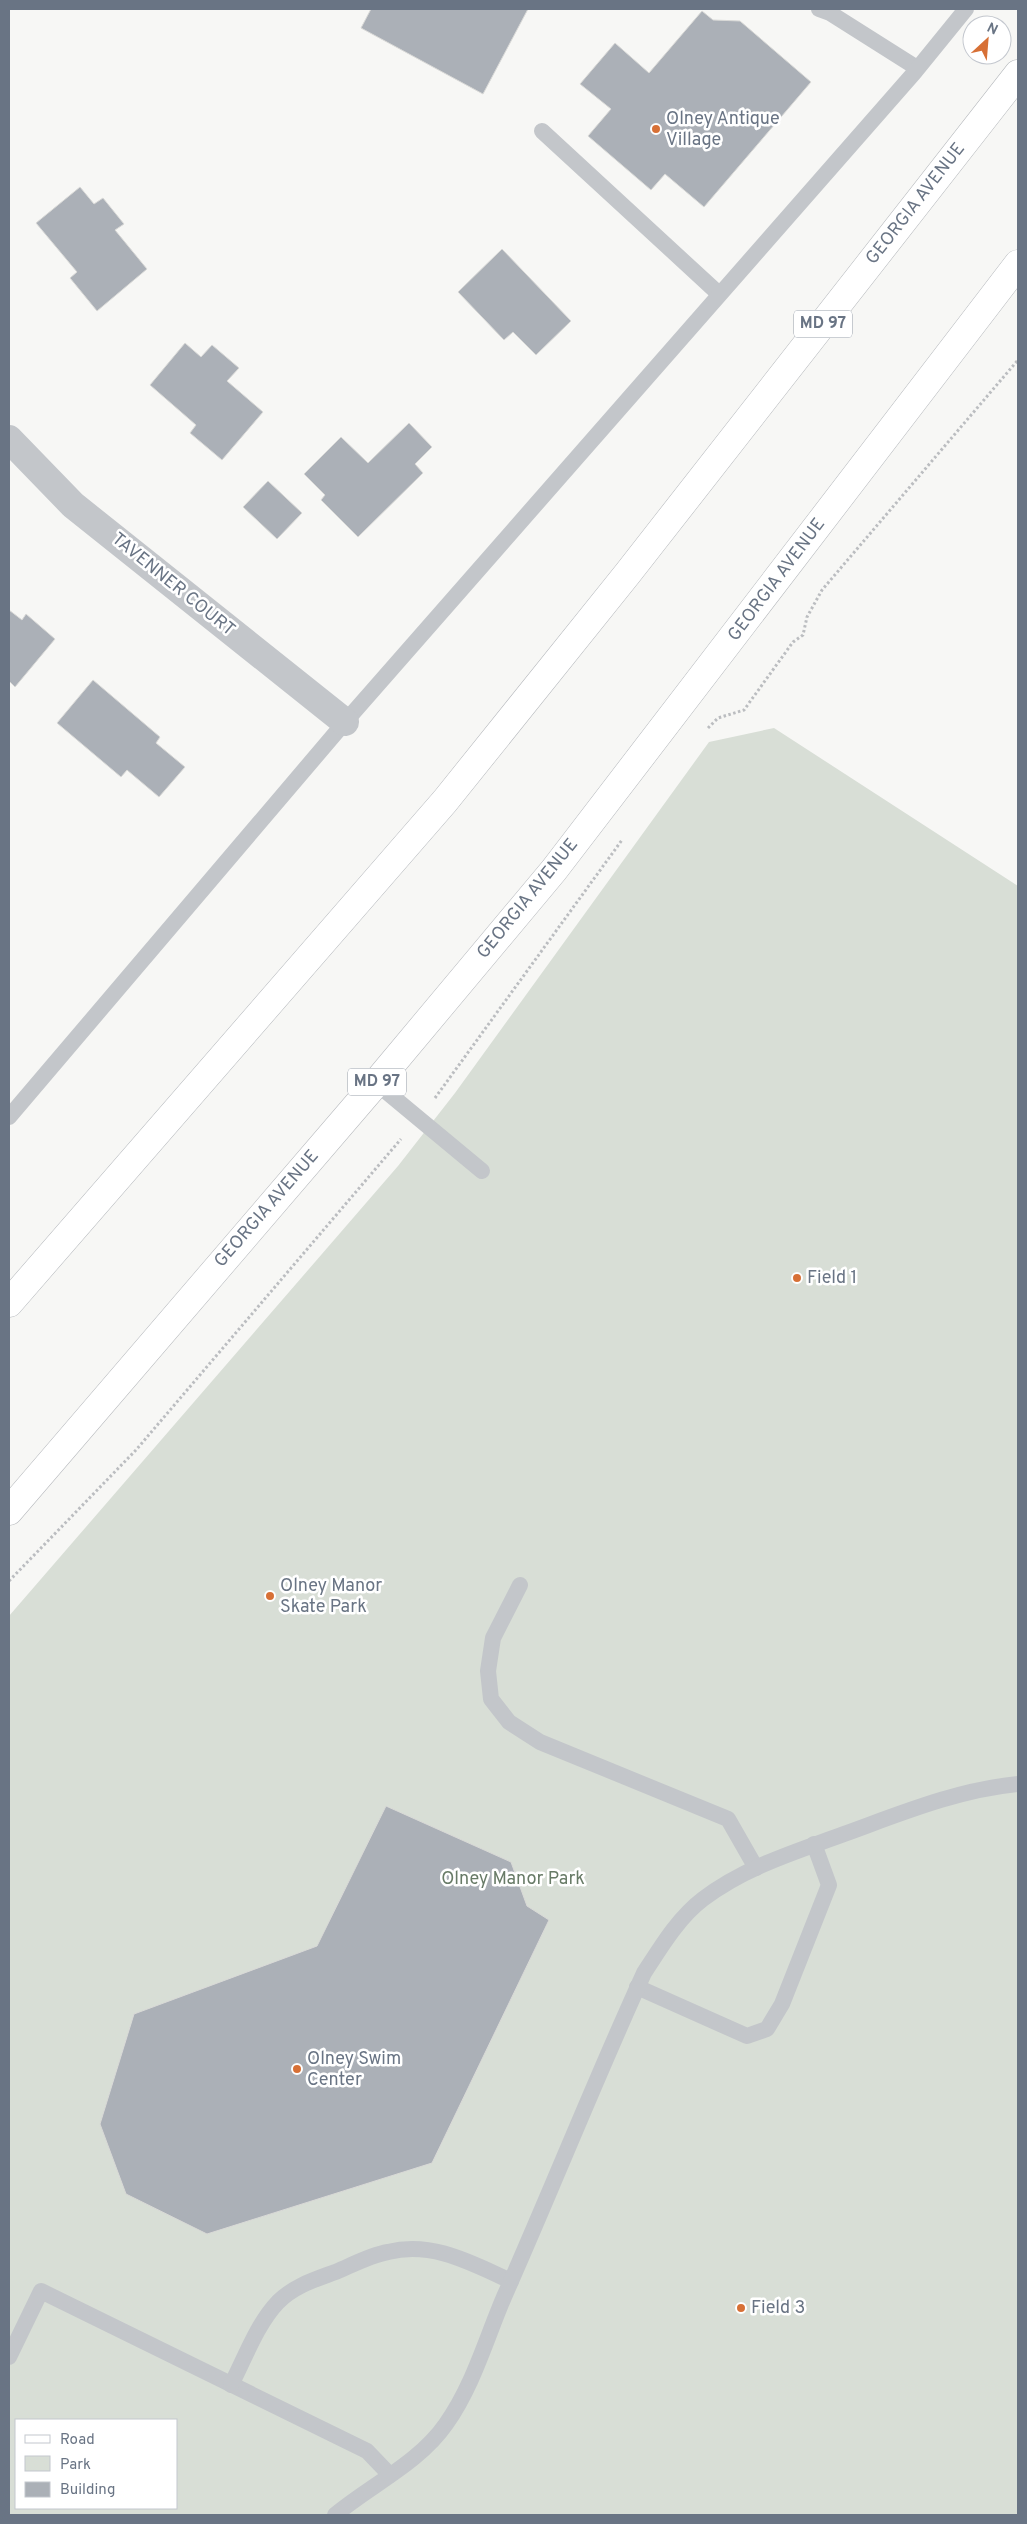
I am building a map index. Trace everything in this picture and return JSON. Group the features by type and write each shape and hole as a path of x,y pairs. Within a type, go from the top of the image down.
{"main road":[{"name":"GEORGIA AVENUE","path":"9,1303 445,801 628,573 1018,74"},
{"name":"GEORGIA AVENUE","path":"9,1511 376,1084 554,870 1018,264"}],"street":[{"name":"TAVENNER COURT","path":"9,439 73,505 345,722"}],"lane":[{"path":"819,9 830,13 917,68"},
{"path":"9,1117 345,722 917,68 966,9"},
{"path":"542,132 719,294"},
{"path":"376,1084 482,1170"},
{"path":"520,1585 493,1638 488,1671 491,1700 509,1722 540,1742 728,1819 756,1868"},
{"path":"335,2515 358,2496 416,2456 446,2425 470,2381 637,1987 668,1934 702,1900 738,1876 756,1868 814,1844 931,1801 991,1787 1018,1784"},
{"path":"637,1987 747,2036 767,2029 782,2004 829,1885 814,1844"},
{"path":"231,2385 264,2319 284,2297 296,2287 387,2252 412,2248 434,2250 461,2258 511,2281"},
{"path":"9,2357 41,2291 367,2451 390,2474"}],"path":[{"path":"704,731 718,718 744,710 793,642 803,635 807,617 822,590 1018,360"},
{"path":"9,1582 136,1450 456,1072 625,836"}],"green space":[{"name":"Olney Manor Park","path":"774,728 1018,886 1018,2515 9,2515 9,1616 398,1166 455,1093 709,742"}],"building":[{"path":"371,9 528,9 483,94 361,28"},
{"path":"702,11 713,20 740,21 811,82 704,207 665,174 651,190 588,136 611,109 580,84 615,43 649,73"},
{"path":"80,187 94,204 103,198 124,224 115,230 147,269 97,311 70,278 77,272 36,223"},
{"path":"502,249 571,321 536,355 513,332 504,340 458,292"},
{"path":"185,343 201,357 212,345 239,368 227,381 263,412 222,460 190,433 196,425 150,385"},
{"path":"409,423 432,447 415,464 423,473 358,537 321,500 325,495 304,474 341,437 368,463"},
{"path":"268,481 302,513 277,539 243,507"},
{"path":"9,610 22,620 26,614 55,639 15,687 9,681"},
{"path":"93,680 160,737 156,743 185,767 159,797 127,770 121,777 57,723"},
{"name":"Olney Swim Center","path":"386,1806 511,1862 527,1906 549,1920 432,2163 207,2234 126,2194 100,2124 134,2014 317,1946"}],"place":[{"name":"Olney Antique Village","path":"656,129"},
{"name":"Field 1","path":"797,1278"},
{"name":"Olney Manor Skate Park","path":"270,1596"},
{"name":"Olney Swim Center","path":"297,2069"},
{"name":"Field 3","path":"741,2308"}]}
